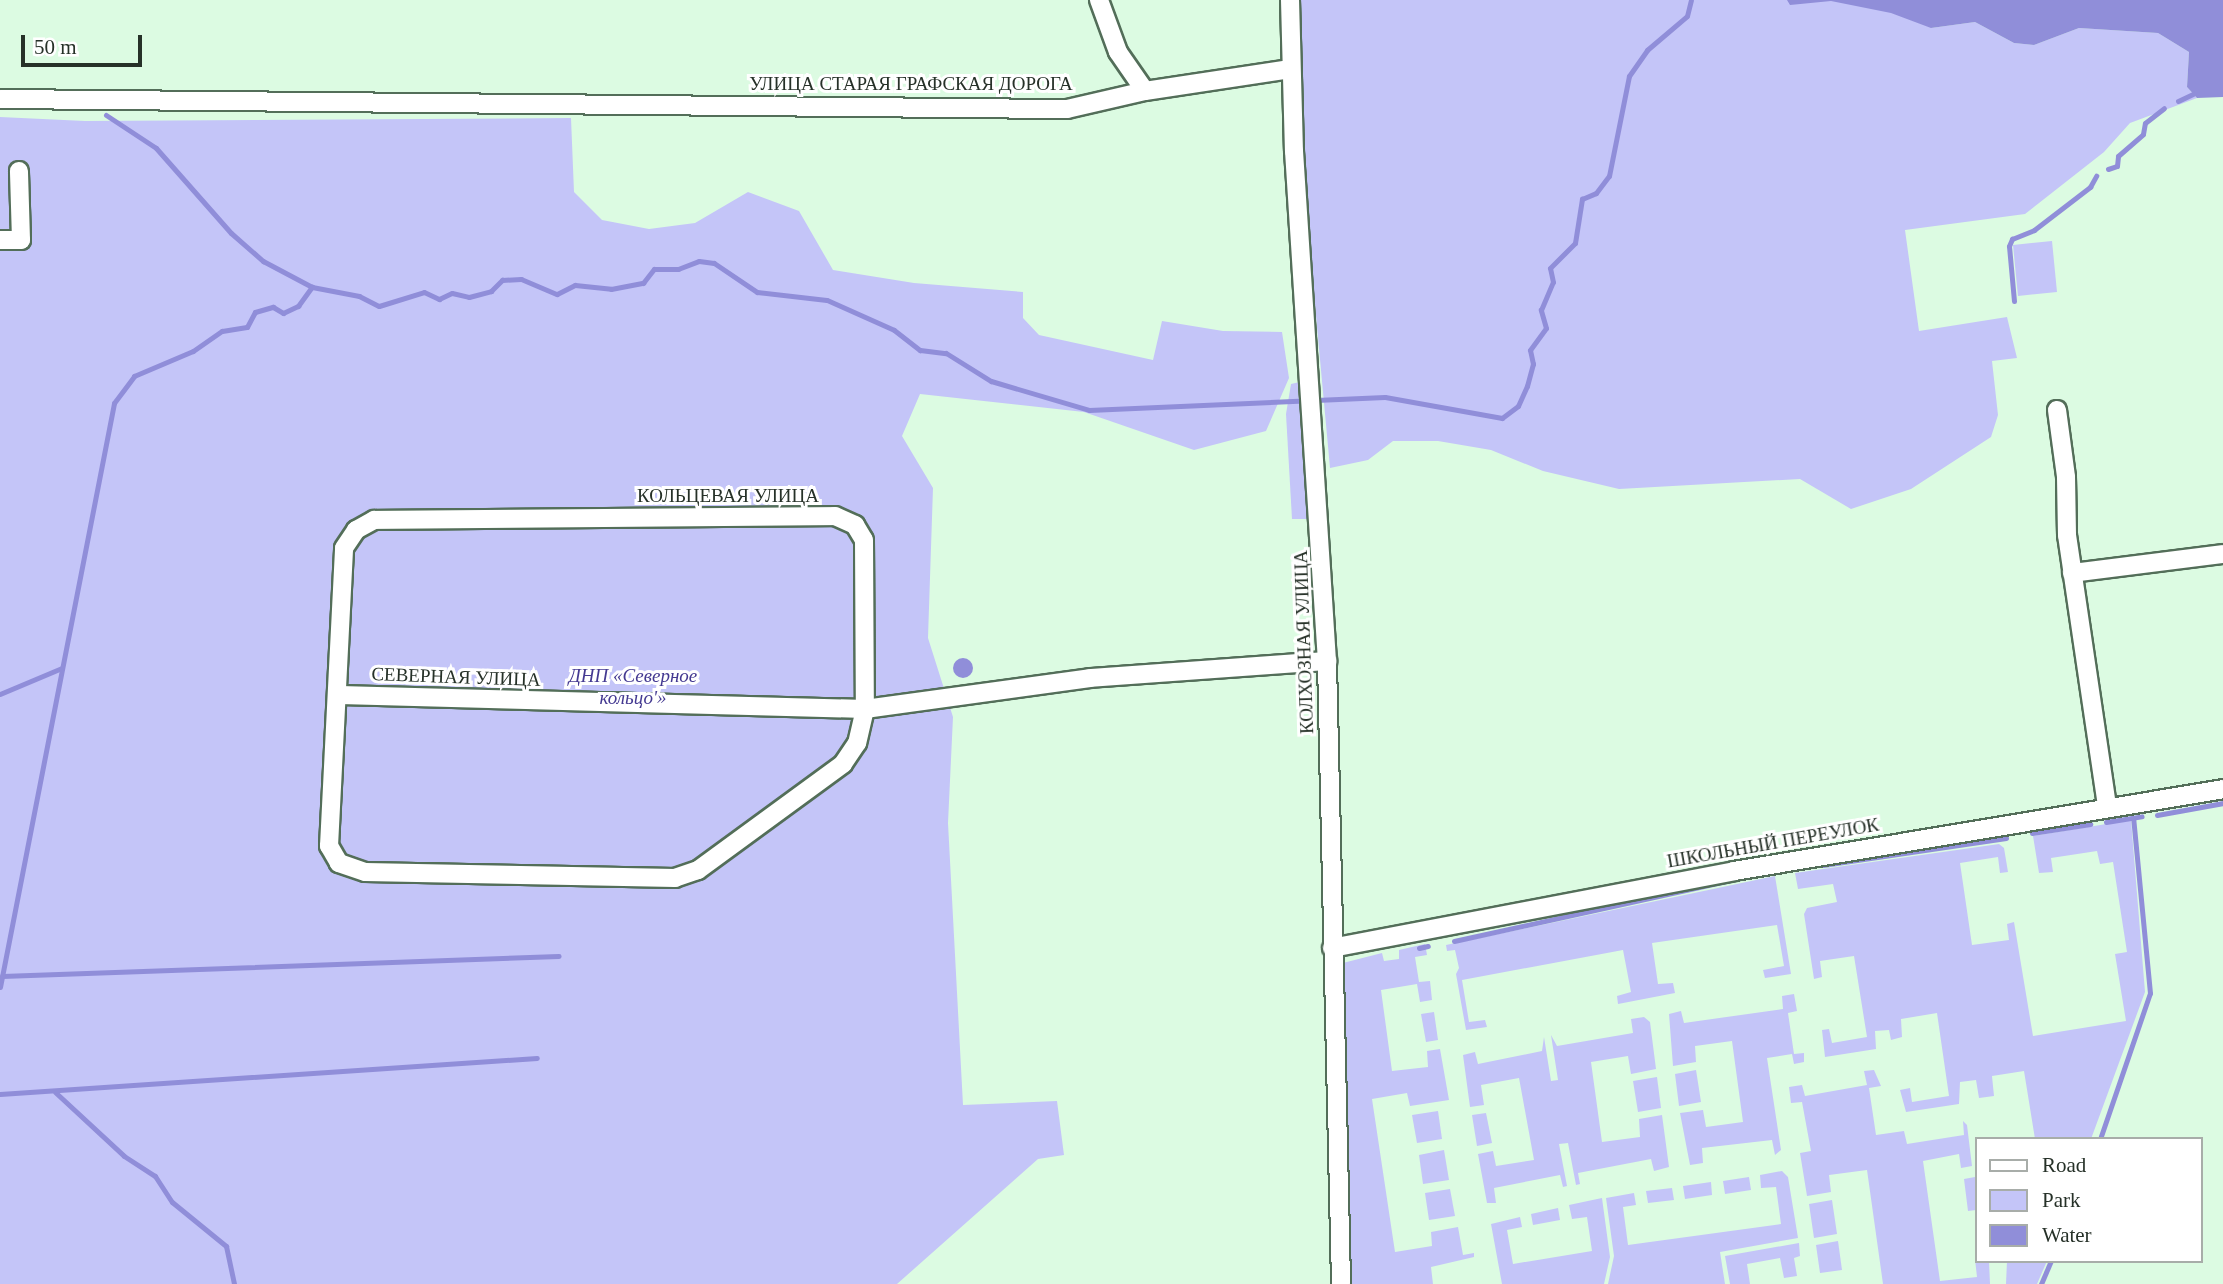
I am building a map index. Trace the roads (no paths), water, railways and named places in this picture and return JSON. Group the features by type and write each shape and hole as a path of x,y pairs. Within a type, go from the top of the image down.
{"street":[{"path":"1099,0 1118,52 1145,91"},
{"name":"КОЛХОЗНАЯ УЛИЦА","path":"1290,0 1290,69 1328,661 1341,1284"},
{"name":"УЛИЦА СТАРАЯ ГРАФСКАЯ ДОРОГА","path":"0,99 570,101 1067,109 1145,91 1290,69"},
{"path":"0,240 21,240 19,171"},
{"path":"2057,410 2073,573 2107,807"},
{"name":"КОЛЬЦЕВАЯ УЛИЦА","path":"835,516 855,525 864,540 865,709 858,743 844,764 698,870 676,878 365,872 339,863 329,846 340,695 344,548 356,530 374,520 835,516"},
{"path":"2073,573 2223,554"},
{"name":"СЕВЕРНАЯ УЛИЦА","path":"340,695 865,709 1090,678 1328,661"},
{"name":"ШКОЛЬНЫЙ ПЕРЕУЛОК","path":"1332,948 1514,910 2223,789"}],"water":[{"path":"1787,0 2223,0 2223,97 2197,98 2187,87 2189,52 2158,33 2079,28 2034,45 2014,43 1975,22 1931,28 1891,13 1831,1 1790,5"},
{"path":"963,658 970,661 973,668 970,675 963,678 956,675 953,668 956,661"}],"waterway":[{"path":"0,987 114,403 134,376 193,351 222,331 247,327 255,312 273,307 283,313 298,306 312,287 359,296 379,306 424,292 439,299 452,293 469,297 491,291 502,280 521,279 557,294 575,285 611,289 643,283 654,269 678,269 699,261 714,263 757,292 827,300 894,330 920,350 946,353 991,381 1089,410 1385,397 1502,418 1518,406 1533,364 1530,350 1546,328 1541,310 1553,282 1550,268 1575,243 1582,199 1596,193 1609,176 1629,76 1647,50 1687,16 1691,0"},
{"path":"2178,101 2193,94"},
{"path":"2108,169 2117,166 2118,156 2143,134 2145,123 2164,108"},
{"path":"106,115 156,148 231,233 263,261 312,287"},
{"path":"2014,301 2009,246 2012,239 2034,230 2090,187 2096,176"},
{"path":"0,694 62,668"},
{"path":"2157,815 2223,803"},
{"path":"2106,822 2142,816"},
{"path":"2101,1137 2150,993 2133,818"},
{"path":"2032,833 2090,824"},
{"path":"1823,865 2006,838"},
{"path":"1454,941 1741,878"},
{"path":"1419,948 1428,946"},
{"path":"2,976 559,956"},
{"path":"0,1094 537,1058"},
{"path":"55,1092 124,1156 155,1176 172,1202 226,1246 234,1284"},
{"path":"2041,1284 2050,1263"}],"park label":[{"name":"ДНП «Северное кольцо'»","path":"633,687"}]}
